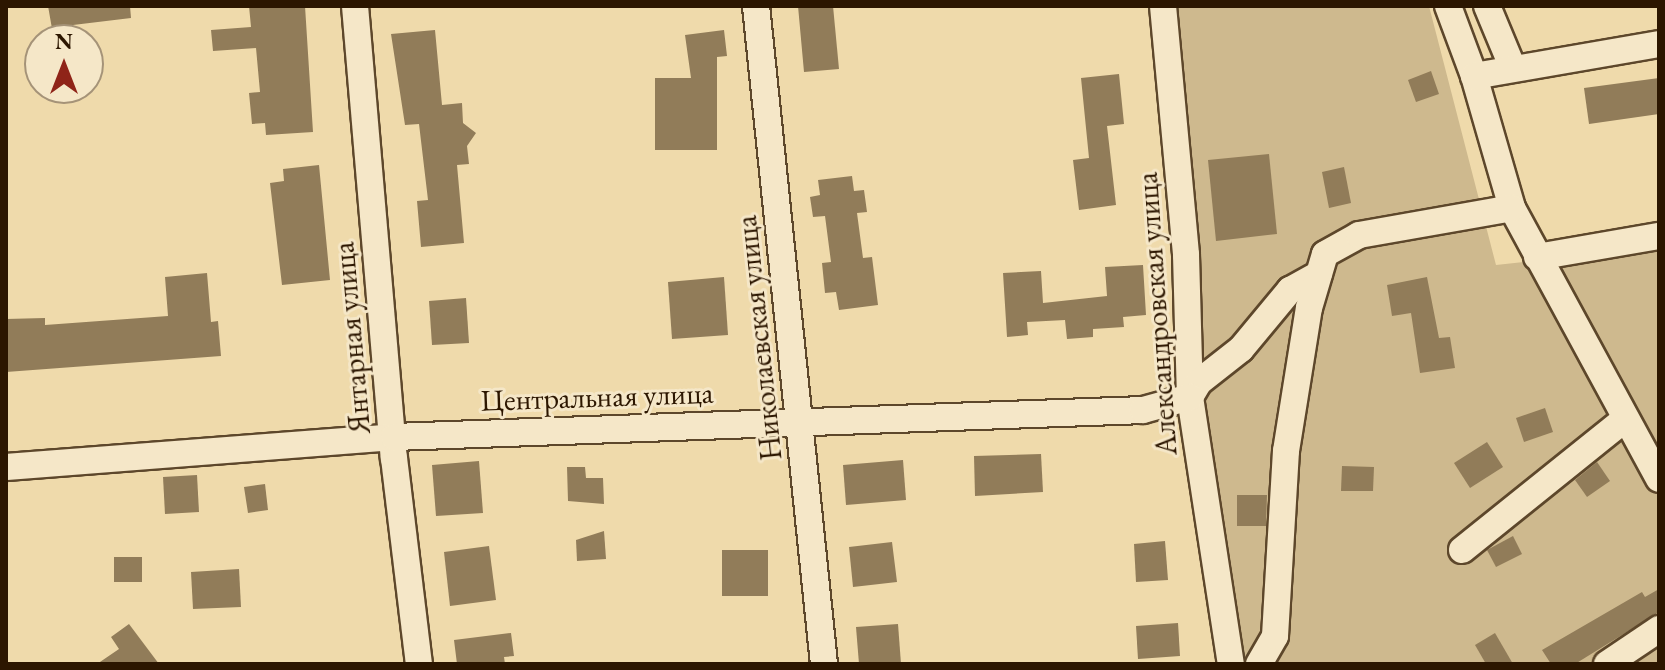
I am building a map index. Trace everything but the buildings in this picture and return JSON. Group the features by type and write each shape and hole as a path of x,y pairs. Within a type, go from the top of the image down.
{"street":[{"name":"Янтарная улица","path":"355,6 394,437 419,664"},
{"name":"Николаевская улица","path":"756,6 824,664"},
{"name":"Александровская улица","path":"1163,6 1186,255 1190,397 1231,664"},
{"path":"1448,6 1474,76 1512,208 1659,479"},
{"path":"1487,6 1512,66"},
{"path":"1474,76 1512,66 1659,44"},
{"path":"1259,664 1275,636 1286,451 1325,254 1359,235 1512,208"},
{"path":"1537,257 1659,236"},
{"path":"1190,397 1199,382 1241,349 1290,290 1319,274"},
{"name":"Центральная улица","path":"6,467 394,437 1143,410 1190,397"},
{"path":"1462,550 1625,419"},
{"path":"1607,664 1659,629"}],"shaded area":[{"path":"1169,6 1429,6 1496,265 1659,247 1659,664 1235,664 1199,382"}]}
